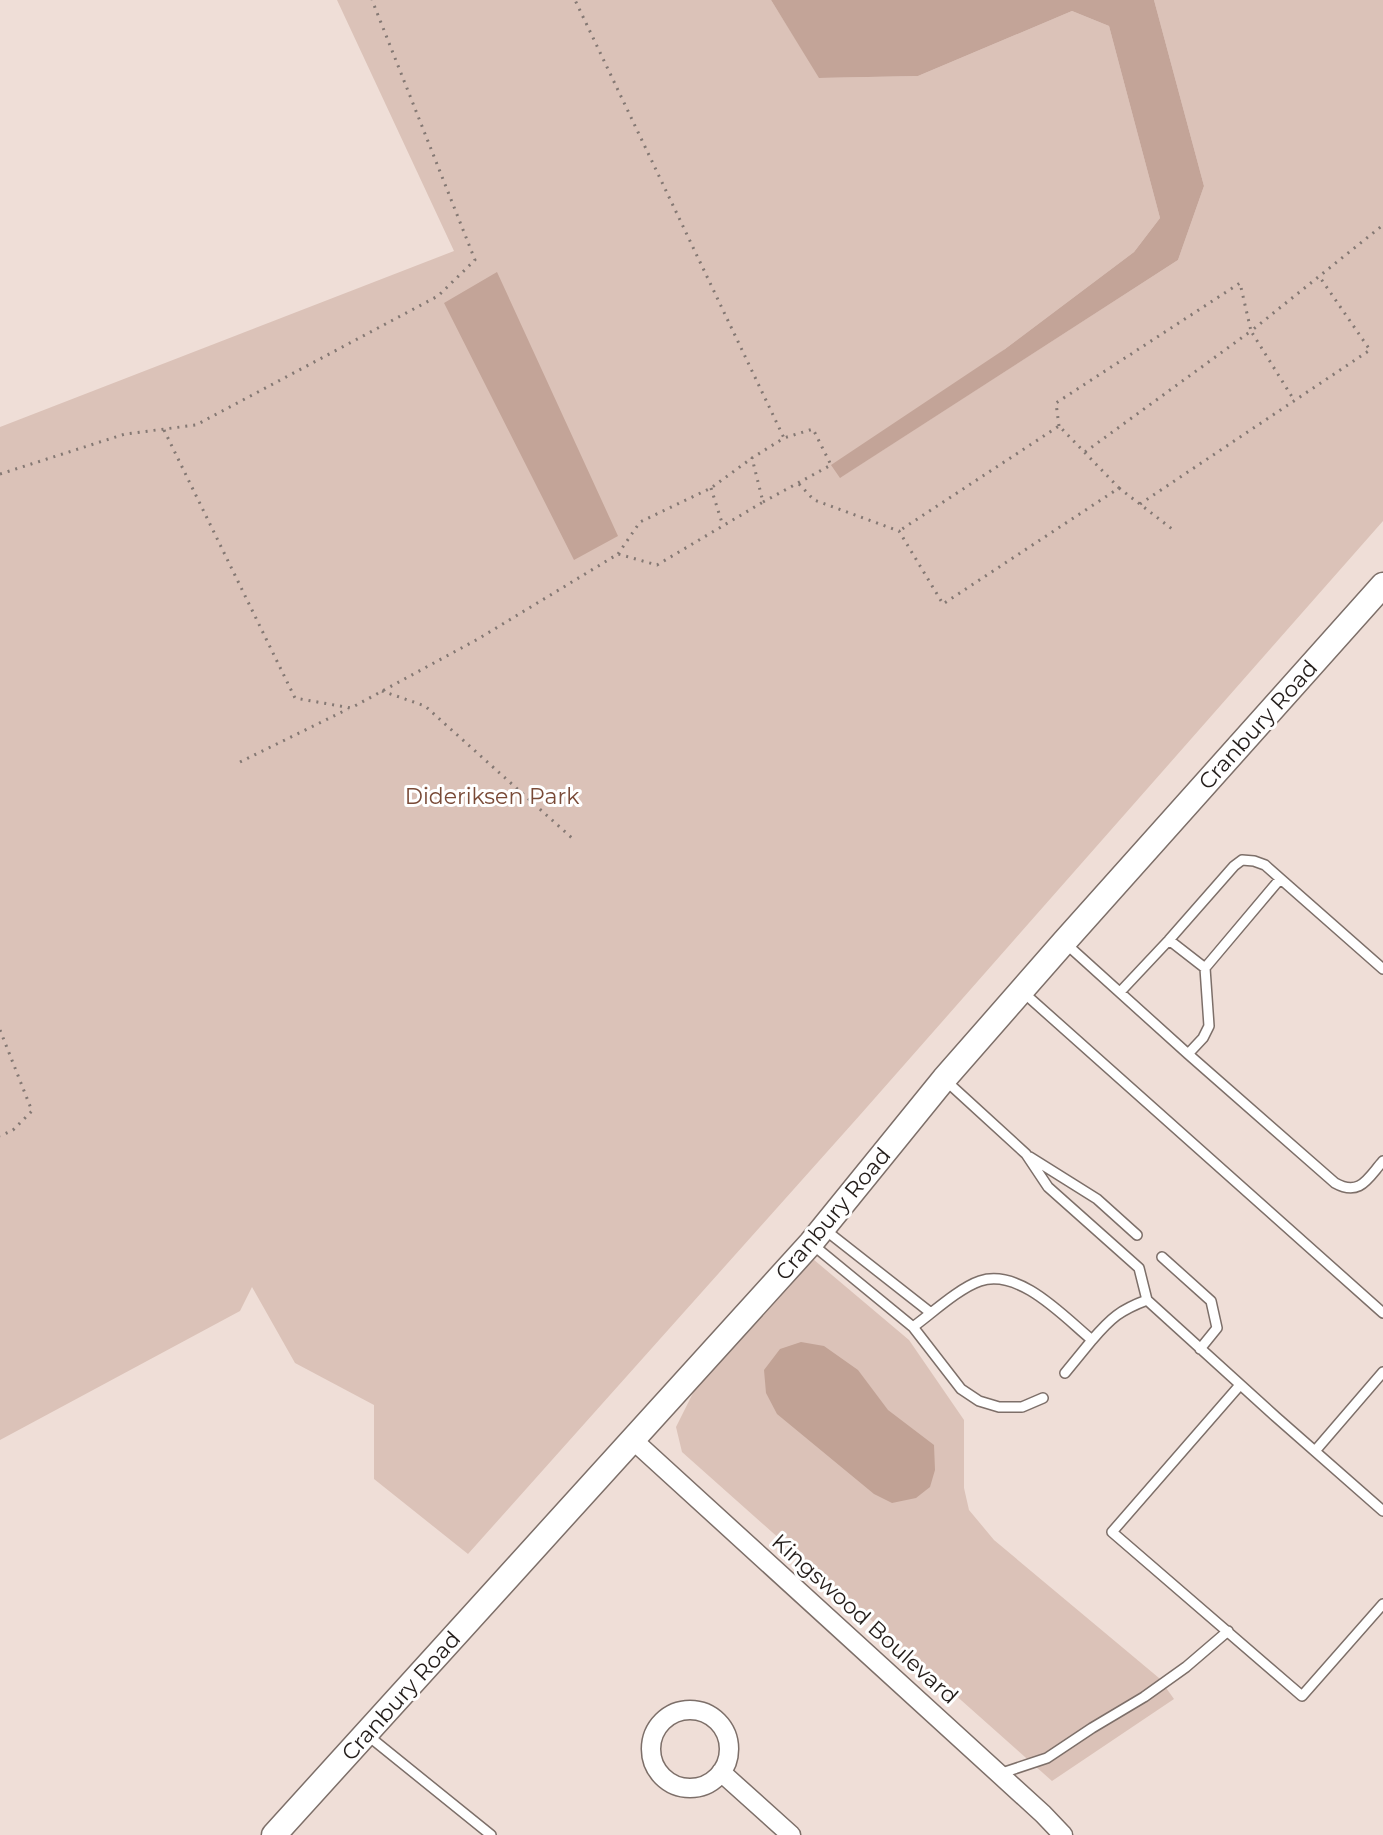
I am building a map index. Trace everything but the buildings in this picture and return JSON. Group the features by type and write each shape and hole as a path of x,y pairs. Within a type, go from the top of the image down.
{"main road":[{"name":"Cranbury Road","path":"274,1835 817,1236 944,1079 1383,585"}],"street":[{"name":"Kingswood Boulevard","path":"633,1440 1063,1835"},
{"path":"681,1711 705,1713 723,1729 728,1741 728,1753 721,1772 710,1783 699,1787 675,1785 656,1769 651,1746 654,1734 670,1716 681,1711"},
{"path":"721,1772 791,1835"}],"lane":[{"path":"1121,991 1242,860 1265,865 1383,969"},
{"path":"1188,1054 1209,1026 1205,968 1280,879"},
{"path":"1169,940 1205,968"},
{"path":"1064,942 1335,1183 1352,1189 1360,1186 1383,1161"},
{"path":"1021,991 1383,1313"},
{"path":"944,1079 1026,1154 1097,1199 1137,1235"},
{"path":"1026,1154 1048,1187 1139,1268 1147,1300 1383,1511"},
{"path":"817,1236 931,1313"},
{"path":"817,1236 913,1327 961,1389 979,1401 999,1407 1022,1407 1043,1398"},
{"path":"1162,1257 1211,1301 1217,1328 1200,1349"},
{"path":"913,1327 955,1295 981,1281 1006,1279 1027,1287 1092,1340"},
{"path":"1065,1373 1109,1320 1126,1308 1147,1300"},
{"path":"1315,1451 1383,1372"},
{"path":"1240,1385 1112,1532 1302,1696 1383,1604"},
{"path":"999,1774 1047,1758 1144,1697 1228,1631"},
{"path":"366,1734 491,1835"}],"path":[{"path":"0,474 125,434 196,425 438,296 475,260 372,0"},
{"path":"575,0 784,438"},
{"path":"1085,452 1251,331 1383,225"},
{"path":"1140,504 1370,350 1319,276"},
{"path":"1176,532 1119,488 1059,426 1056,403 1240,283 1251,331 1294,400"},
{"path":"899,531 1059,426"},
{"path":"240,762 351,708 478,639 618,554 640,522 711,488 784,438 813,429 831,465 657,565 618,554"},
{"path":"164,430 295,698 351,708"},
{"path":"752,458 763,502"},
{"path":"799,484 814,500 899,531 943,604 1119,488"},
{"path":"711,488 723,526"},
{"path":"382,691 425,706 572,838"},
{"path":"0,1030 32,1111 13,1130 0,1136"}],"green space":[{"name":"Dideriksen Park","path":"337,0 771,0 820,78 918,76 1072,11 1109,26 1160,218 1134,252 841,477 1178,260 1204,186 1154,0 1383,0 1383,521 468,1554 374,1479 374,1405 295,1363 252,1287 240,1311 0,1440 0,427 454,251"},
{"path":"813,1259 909,1340 964,1420 964,1488 969,1510 994,1540 1159,1678 1174,1699 1052,1781 682,1452 676,1427 696,1387"}],"shaded area":[{"path":"771,0 1154,0 1204,186 1178,260 840,478 831,465 1005,349 1134,252 1160,218 1109,26 1072,11 918,76 819,78"},
{"path":"497,272 618,536 574,560 444,303"},
{"path":"801,1342 824,1346 858,1370 888,1410 934,1445 935,1470 930,1487 916,1498 892,1503 874,1494 777,1414 766,1393 764,1370 780,1349"}]}
